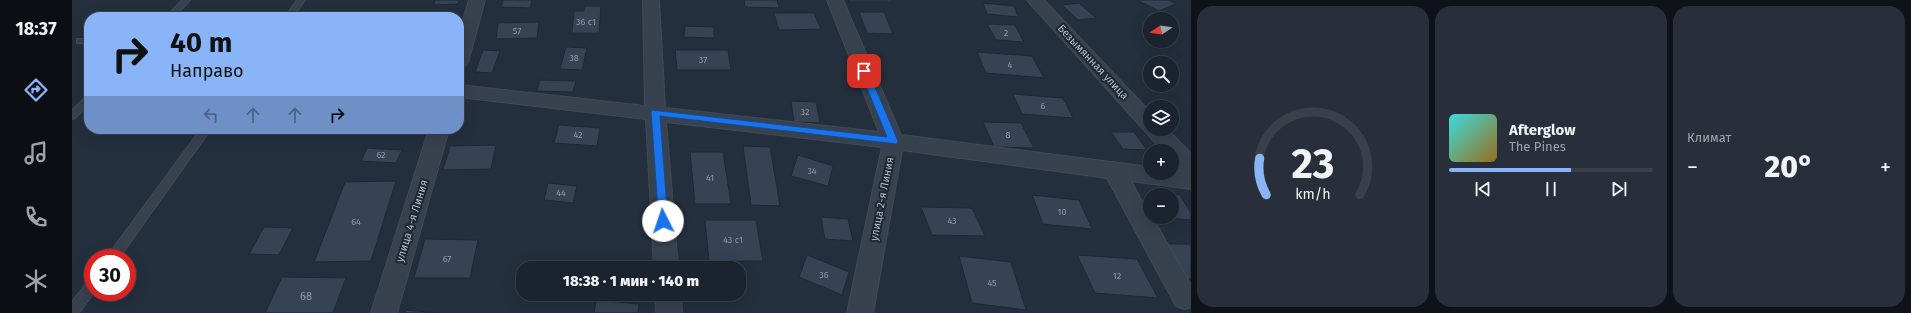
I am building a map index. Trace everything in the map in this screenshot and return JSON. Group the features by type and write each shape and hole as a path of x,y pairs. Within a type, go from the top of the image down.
{"street":[{"path":"464,45 477,0"},
{"path":"651,0 656,112 666,261"},
{"name":"улица 2-я Линия","path":"835,0 893,141 860,313"},
{"name":"Безымянная улица","path":"1035,0 1143,116"},
{"path":"464,92 656,112 893,141 1191,181"},
{"name":"улица 4-я Линия","path":"384,313 438,134"},
{"path":"1161,136 1191,168"},
{"path":"1114,171 1185,298"},
{"path":"668,301 669,313"}],"lane":[{"path":"175,12 186,0"},
{"path":"292,12 301,0"},
{"path":"72,116 84,104"},
{"path":"119,249 202,134"},
{"path":"72,312 84,296"}],"building":[{"path":"435,0 459,0 458,4 434,5"},
{"path":"503,0 532,0 530,8 501,7"},
{"path":"744,0 777,0 779,8 745,7"},
{"path":"848,0 892,0 893,2 849,2"},
{"path":"1137,0 1169,0 1176,4 1159,11"},
{"path":"983,3 1014,6 1018,17 987,14"},
{"path":"1079,3 1096,18 1078,20 1062,5"},
{"path":"584,6 601,6 599,33 572,33 574,11 584,11"},
{"path":"859,12 884,12 893,34 867,33"},
{"path":"774,13 814,13 821,29 779,30"},
{"path":"539,22 537,38 496,39 498,23"},
{"path":"987,24 1015,25 1024,42 996,40"},
{"path":"685,26 714,27 714,38 684,37"},
{"path":"566,47 587,48 582,70 560,69"},
{"path":"483,50 500,51 492,73 475,72"},
{"path":"675,50 728,50 731,70 677,70"},
{"path":"977,52 1032,56 1044,78 986,73"},
{"path":"540,80 576,81 573,92 537,91"},
{"path":"1013,94 1063,98 1073,118 1022,114"},
{"path":"791,101 816,102 820,123 794,122"},
{"path":"983,122 1021,123 1034,148 994,147"},
{"path":"559,125 600,128 597,146 554,143"},
{"path":"1111,132 1134,132 1143,144 1143,150 1123,149"},
{"path":"496,145 491,169 443,170 450,146"},
{"path":"743,146 770,147 780,206 751,205"},
{"path":"367,148 402,150 396,163 361,161"},
{"path":"690,152 723,152 731,204 695,204"},
{"path":"798,155 833,166 828,186 791,176"},
{"path":"396,181 371,261 314,262 345,182"},
{"path":"548,183 577,186 573,203 544,200"},
{"path":"1032,195 1079,200 1092,229 1043,224"},
{"path":"1179,195 1191,213 1191,220 1179,219"},
{"path":"921,207 972,208 985,236 932,235"},
{"path":"821,217 848,219 853,241 825,239"},
{"path":"705,220 756,220 763,261 709,261"},
{"path":"264,227 293,228 279,255 249,254"},
{"path":"425,239 478,240 470,278 414,278"},
{"path":"1157,244 1191,244 1191,279 1182,279"},
{"path":"807,255 849,272 842,295 799,277"},
{"path":"1077,255 1137,259 1158,298 1095,293"},
{"path":"959,256 1011,262 1026,310 972,303"},
{"path":"282,277 346,278 333,313 265,313"},
{"path":"596,301 639,304 638,313 594,313"},
{"path":"406,310 437,313 405,313"}],"route":[{"path":"663,221 656,112 893,141 864,71"}]}
